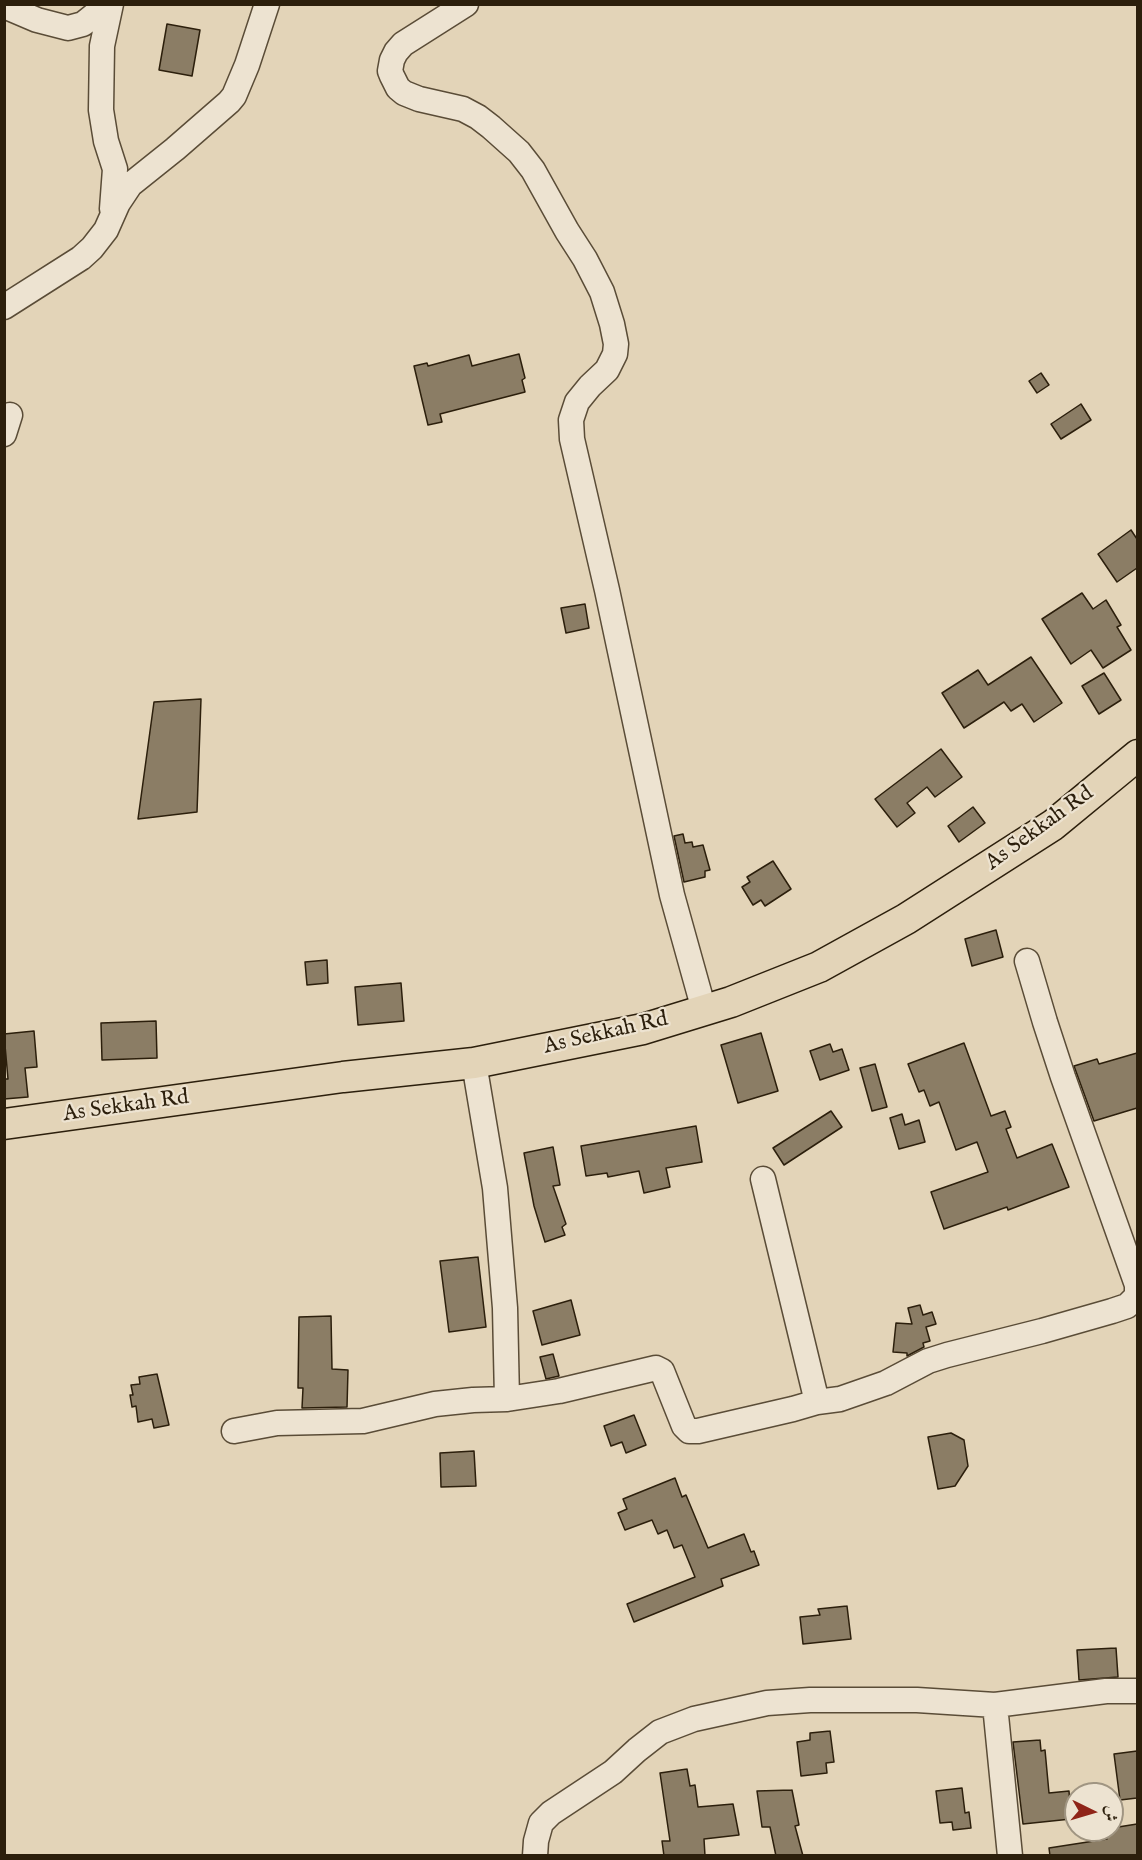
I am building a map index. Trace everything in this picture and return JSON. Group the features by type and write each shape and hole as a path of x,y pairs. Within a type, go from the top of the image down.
{"main road":[{"name":"As Sekkah Rd","path":"7,1120 343,1077 474,1063 643,1029 731,1002 819,967 906,919 1053,825 1137,755"}],"street":[{"path":"4,6 36,20 68,28 83,24 109,4"},
{"path":"109,4 102,46 101,110 106,141 115,169 112,216"},
{"path":"4,307 81,258 100,240 118,203 130,185 176,149 234,96 267,4"},
{"path":"466,4 403,44 392,60 392,76 398,88 404,93 463,110 477,117 519,152 533,170 602,292 612,324 616,344 615,354 607,370 577,402 571,420 572,438 672,895 704,1010"},
{"path":"234,1431 277,1422 363,1421 435,1404 507,1399 559,1391 656,1368 662,1371 684,1426 689,1431 698,1431 817,1402 840,1399 886,1383 947,1355 1127,1306 1137,1296 1137,1285 1044,1022 1028,962"},
{"path":"474,1063 495,1188 505,1308 507,1399"},
{"path":"763,1179 817,1402"},
{"path":"535,1856 536,1841 542,1823 551,1813 613,1772 660,1732 694,1719 766,1703 810,1700 917,1700 996,1705 1106,1691 1137,1691"},
{"path":"996,1705 1010,1856"}],"building":[{"path":"167,24 200,30 192,76 159,70"},
{"path":"519,354 525,378 522,380 525,392 440,414 442,422 428,425 414,366 427,363 428,366 469,355 472,366"},
{"path":"1041,373 1049,385 1037,393 1029,381"},
{"path":"1081,404 1091,420 1061,439 1051,424"},
{"path":"1131,530 1137,539 1137,568 1117,582 1098,554"},
{"path":"1082,593 1093,609 1106,600 1121,625 1117,627 1131,650 1103,668 1091,650 1071,664 1042,619"},
{"path":"585,604 589,628 566,633 561,608"},
{"path":"1031,657 1062,703 1034,722 1022,704 1011,711 1004,702 964,728 942,693 978,670 988,685"},
{"path":"1104,673 1121,700 1099,714 1082,686"},
{"path":"201,699 197,812 138,819 154,702"},
{"path":"941,749 962,777 935,797 927,787 907,803 915,813 897,827 875,799"},
{"path":"973,807 985,823 959,842 948,826"},
{"path":"683,834 685,843 692,842 693,847 703,845 710,870 705,871 705,877 684,882 674,836"},
{"path":"773,861 791,889 765,906 761,900 753,905 742,887 750,882 747,877"},
{"path":"996,930 1003,957 972,966 965,939"},
{"path":"327,960 328,983 307,985 305,962"},
{"path":"401,983 404,1021 358,1025 355,987"},
{"path":"156,1021 157,1058 102,1060 101,1023"},
{"path":"34,1031 37,1067 25,1068 28,1097 4,1099 4,1079 8,1079 4,1034"},
{"path":"761,1033 778,1091 738,1103 721,1045"},
{"path":"964,1043 991,1116 1005,1111 1011,1127 1006,1129 1017,1158 1052,1144 1069,1187 1008,1210 1007,1207 944,1229 931,1192 988,1172 977,1142 956,1150 939,1102 930,1106 924,1090 919,1092 908,1064"},
{"path":"830,1044 833,1052 842,1049 849,1070 820,1080 810,1051"},
{"path":"1137,1053 1137,1108 1094,1121 1074,1066 1097,1059 1099,1064"},
{"path":"875,1064 887,1107 872,1111 860,1068"},
{"path":"831,1111 842,1127 784,1165 773,1148"},
{"path":"902,1114 905,1125 919,1120 925,1142 899,1149 890,1118"},
{"path":"696,1126 702,1162 666,1168 670,1187 644,1193 639,1171 608,1177 607,1173 586,1176 581,1146"},
{"path":"553,1147 560,1185 553,1186 566,1224 562,1227 565,1235 545,1242 534,1206 524,1153"},
{"path":"478,1257 486,1327 449,1332 440,1261"},
{"path":"571,1300 580,1335 542,1345 533,1311"},
{"path":"920,1305 923,1315 932,1312 936,1324 926,1327 930,1341 923,1343 924,1347 907,1356 907,1353 893,1352 896,1323 912,1324 908,1308"},
{"path":"331,1316 332,1369 348,1370 347,1407 302,1408 303,1388 298,1388 299,1317"},
{"path":"553,1354 559,1376 546,1379 540,1357"},
{"path":"157,1374 169,1425 154,1428 152,1419 138,1422 136,1406 132,1407 130,1395 133,1395 131,1385 140,1384 139,1377"},
{"path":"634,1415 646,1445 626,1453 622,1442 611,1446 604,1426"},
{"path":"951,1433 964,1440 968,1466 955,1486 938,1489 928,1437"},
{"path":"474,1451 476,1486 441,1487 440,1453"},
{"path":"675,1478 682,1497 686,1495 708,1548 744,1534 759,1565 721,1579 723,1586 634,1622 627,1604 695,1577 682,1545 674,1548 667,1530 658,1534 652,1520 625,1530 618,1513 627,1509 623,1499"},
{"path":"847,1606 851,1639 803,1644 800,1617 820,1615 818,1609"},
{"path":"1116,1648 1118,1677 1079,1680 1077,1650"},
{"path":"830,1731 834,1762 826,1763 827,1773 801,1776 797,1742 810,1740 810,1733"},
{"path":"1040,1740 1041,1751 1045,1750 1049,1793 1064,1792 1064,1820 1023,1824 1013,1742"},
{"path":"1137,1751 1137,1798 1124,1800 1124,1782 1118,1782 1114,1754"},
{"path":"687,1769 690,1786 695,1785 698,1807 733,1804 739,1835 704,1839 705,1856 664,1856 662,1841 670,1841 660,1773"},
{"path":"962,1788 965,1813 969,1812 971,1828 953,1830 952,1822 940,1823 936,1791"},
{"path":"792,1790 799,1825 795,1826 803,1856 776,1856 770,1827 762,1827 757,1791"},
{"path":"1137,1824 1137,1856 1050,1856 1049,1848 1088,1842 1124,1842 1124,1826"}]}
